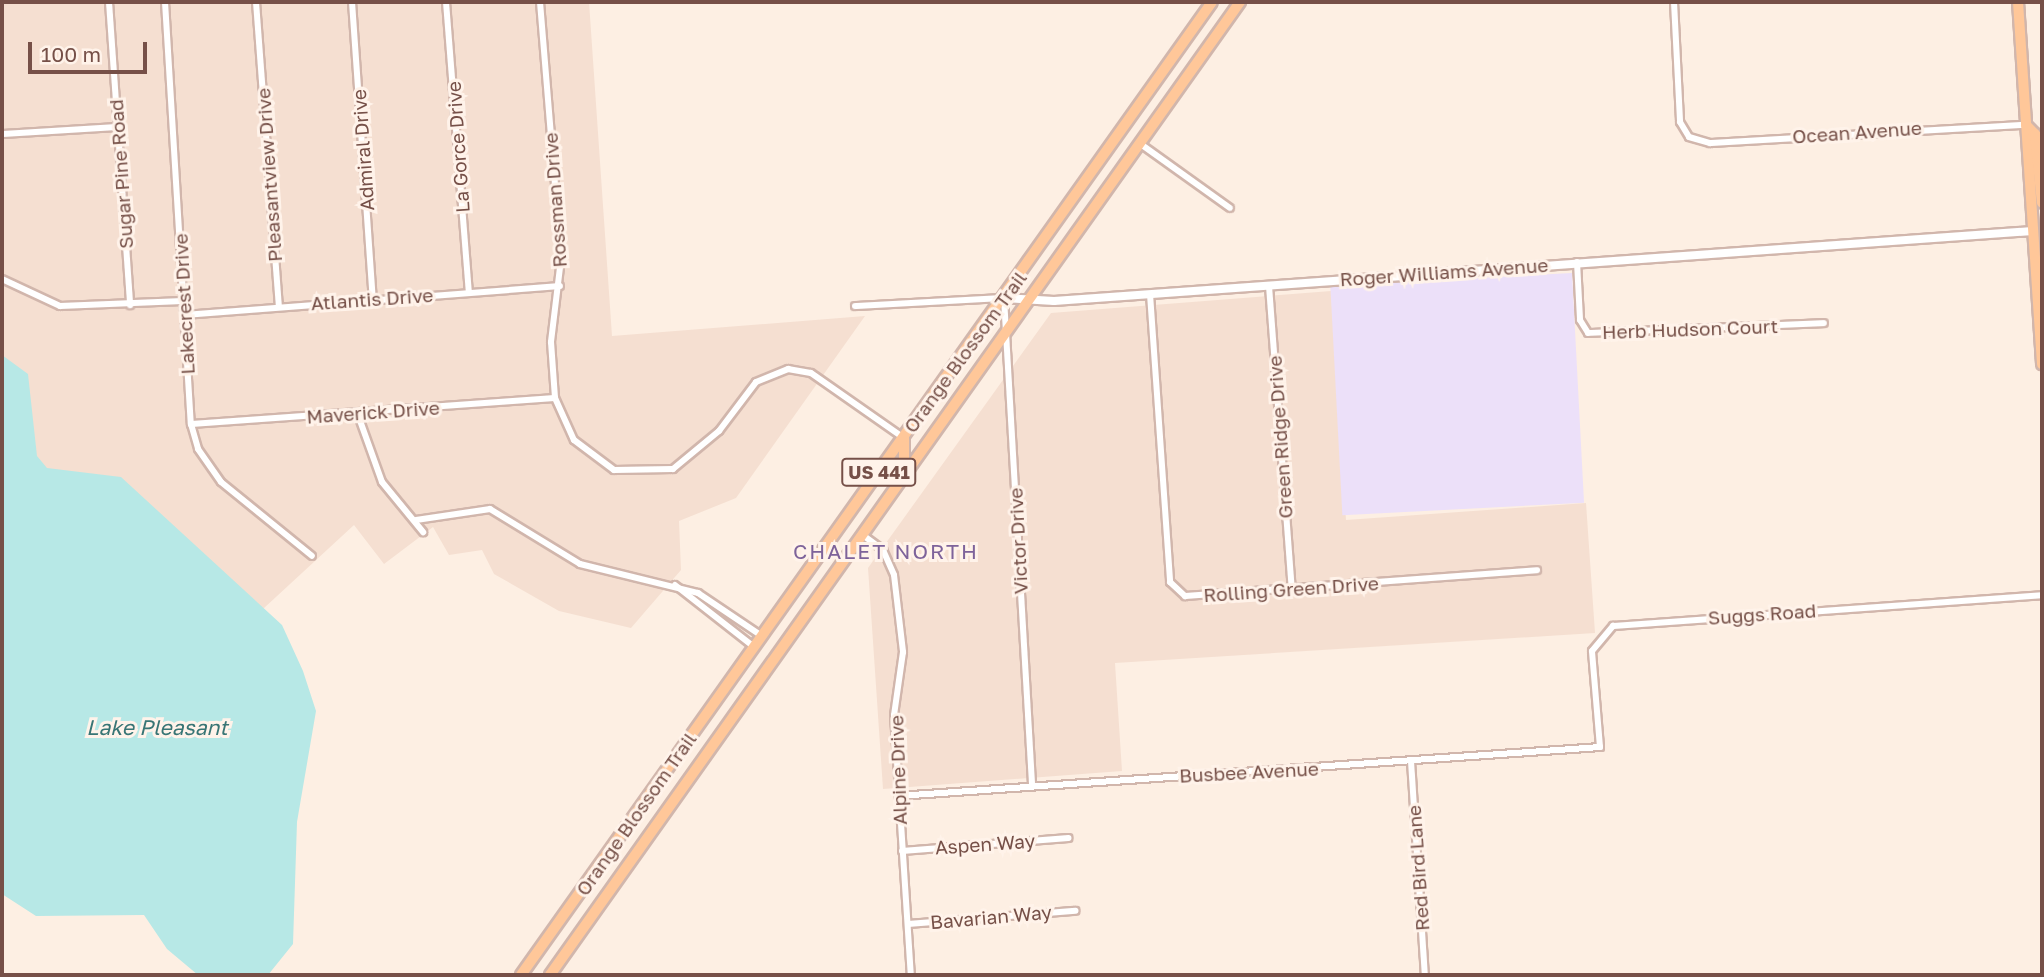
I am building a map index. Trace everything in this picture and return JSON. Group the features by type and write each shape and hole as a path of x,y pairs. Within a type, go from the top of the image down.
{"main road":[{"name":"Orange Blossom Trail","path":"521,975 1123,131 1212,2"},
{"name":"Orange Blossom Trail","path":"550,975 1142,145 1240,2"},
{"path":"2018,2 2026,125 2038,234 2042,364"},
{"path":"2026,125 2034,130 2042,203"},
{"path":"1123,131 1142,145"},
{"path":"903,480 909,451 904,438"},
{"path":"638,811 657,825"}],"street":[{"name":"Sugar Pine Road","path":"109,2 130,305"},
{"name":"Lakecrest Drive","path":"164,2 191,424 198,449 221,482 312,556"},
{"name":"Pleasantview Drive","path":"256,2 279,306"},
{"name":"Admiral Drive","path":"352,2 373,299"},
{"name":"La Gorce Drive","path":"446,2 469,292"},
{"name":"Rossman Drive","path":"540,2 560,286 551,342 555,398 563,424 588,454 638,474 673,470 698,454 756,382 781,370 811,373 904,438"},
{"name":"Ocean Avenue","path":"1674,2 1681,122 1689,137 1710,143 2026,125"},
{"path":"2,134 118,127"},
{"path":"1142,145 1230,208"},
{"name":"Roger Williams Avenue","path":"855,306 1150,294 1577,262 2038,234"},
{"name":"Herb Hudson Court","path":"1577,262 1580,320 1588,333 1824,323"},
{"path":"2,279 60,306 183,301"},
{"name":"Atlantis Drive","path":"184,315 560,286"},
{"name":"Green Ridge Drive","path":"1269,286 1292,589"},
{"name":"Rolling Green Drive","path":"1150,294 1170,582 1185,596 1537,570"},
{"name":"Victor Drive","path":"1004,298 1032,785"},
{"name":"Maverick Drive","path":"191,424 358,415 555,398"},
{"path":"358,415 382,482 416,520 423,532"},
{"path":"416,520 490,509 580,564 673,583 762,636"},
{"name":"Alpine Drive","path":"863,536 883,550 894,575 903,652 894,715 911,975"},
{"path":"673,583 754,648"},
{"name":"Suggs Road","path":"1600,747 1592,651 1612,626 2042,595"},
{"name":"Busbee Avenue","path":"898,796 1600,747"},
{"name":"Red Bird Lane","path":"1411,761 1425,975"},
{"name":"Aspen Way","path":"902,851 1068,838"},
{"name":"Bavarian Way","path":"908,924 1075,911"}],"shaded area":[{"path":"2,2 589,2 612,336 865,316 736,498 679,521 681,570 631,628 559,611 494,574 482,550 449,555 433,527 384,564 354,525 160,704 2,865"},
{"path":"1572,273 1584,503 1342,515 1330,286"},
{"path":"1331,291 1346,520 1586,503 1595,633 1115,663 1122,771 883,789 868,568 1051,313"}],"water":[{"name":"Lake Pleasant","path":"2,355 28,374 37,456 47,468 121,477 282,625 303,671 316,711 297,822 293,944 268,975 198,975 167,949 144,915 36,916 2,894"}],"district":[{"name":"CHALET NORTH","path":"886,551"}]}
